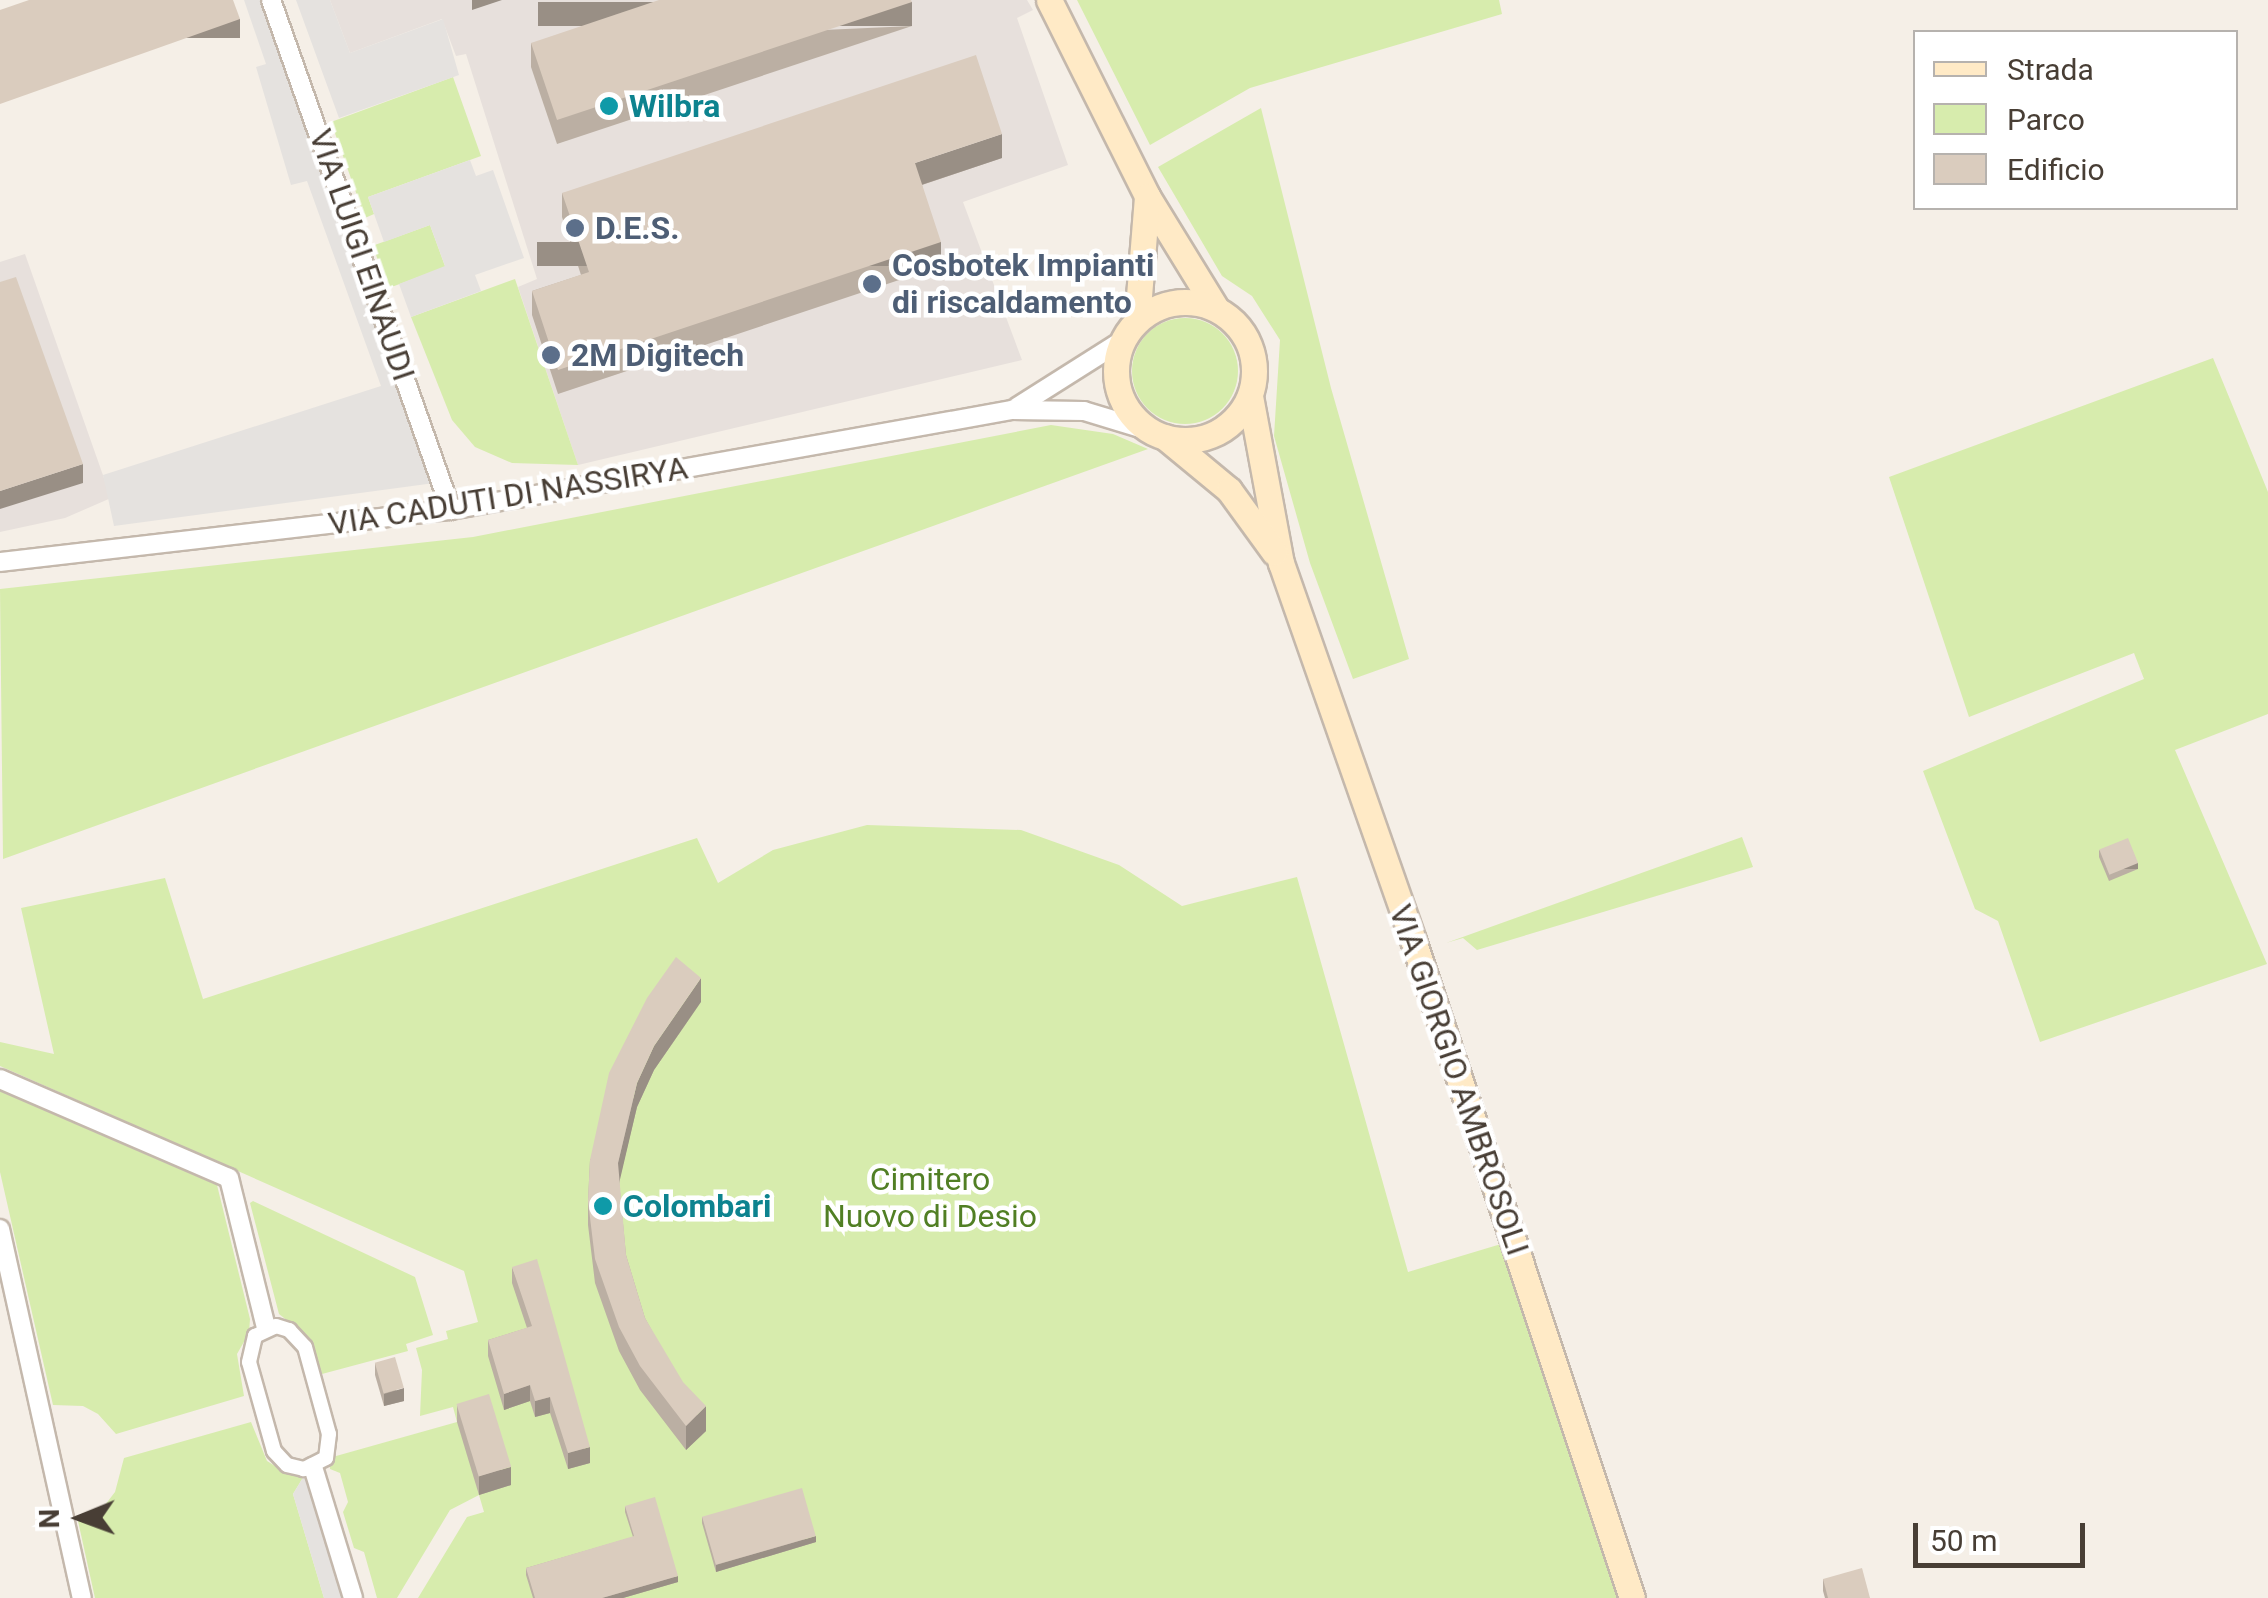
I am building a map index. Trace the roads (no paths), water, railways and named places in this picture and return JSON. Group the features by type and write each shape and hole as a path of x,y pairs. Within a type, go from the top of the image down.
{"main road":[{"path":"1049,0 1148,196 1216,308 1246,336 1253,355 1250,396 1237,418 1216,433 1191,440 1159,435 1136,420 1120,392 1117,361 1130,331 1148,196"},
{"path":"1130,331 1174,302 1216,308"},
{"name":"VIA GIORGIO AMBROSOLI","path":"1250,396 1281,564 1413,940 1632,1598"},
{"name":"VIA GIORGIO AMBROSOLI","path":"1159,435 1229,490 1281,564"}],"street":[{"name":"VIA LUIGI EINAUDI","path":"270,0 451,510"},
{"name":"VIA CADUTI DI NASSIRYA","path":"1012,410 1130,331"},
{"name":"VIA CADUTI DI NASSIRYA","path":"0,562 451,510 1012,410 1084,412 1159,435"},
{"path":"0,1078 229,1178 266,1327"},
{"path":"0,1229 82,1598"},
{"path":"266,1327 290,1330 306,1347 329,1434 326,1458 313,1467 286,1465 274,1451 248,1353 255,1336 266,1327"},
{"path":"313,1467 353,1598"}],"place":[{"name":"Wilbra","path":"609,106"},
{"name":"D.E.S.","path":"575,228"},
{"name":"Cosbotek Impianti di riscaldamento","path":"872,284"},
{"name":"2M Digitech","path":"551,355"},
{"name":"Colombari","path":"603,1206"}],"park label":[{"name":"Cimitero Nuovo di Desio","path":"930,1198"}]}
